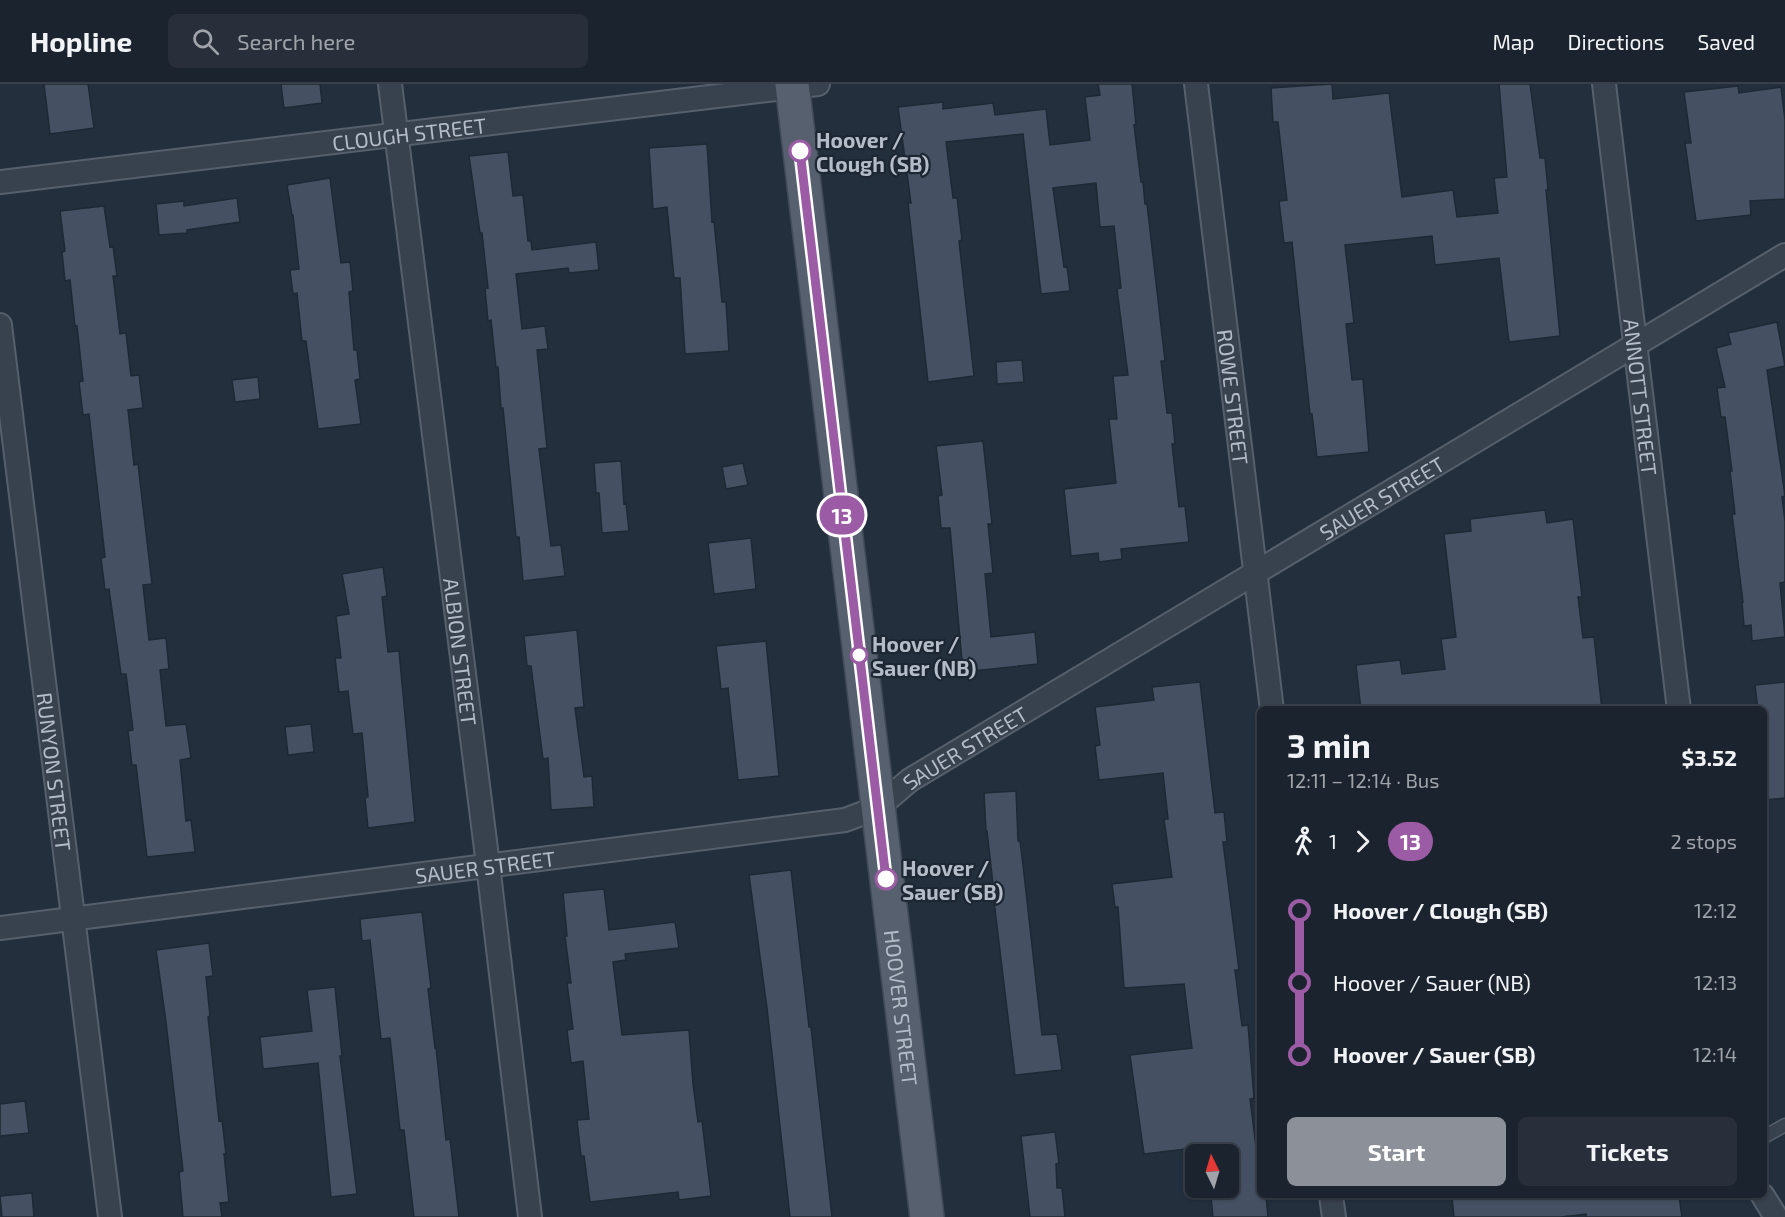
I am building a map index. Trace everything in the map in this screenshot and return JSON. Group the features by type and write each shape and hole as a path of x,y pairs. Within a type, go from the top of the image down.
{"main road":[{"name":"HOOVER STREET","path":"801,85 877,808 927,1217"}],"street":[{"name":"ALBION STREET","path":"390,84 530,1217"},
{"name":"ROWE STREET","path":"1196,84 1272,706"},
{"name":"ANNOTT STREET","path":"1604,84 1679,706"},
{"name":"CLOUGH STREET","path":"0,182 801,85"},
{"name":"SAUER STREET","path":"0,928 845,820 877,808 910,780 1785,255"},
{"name":"RUNYON STREET","path":"0,325 110,1217"},
{"path":"1331,1198 1334,1217"},
{"path":"1764,1198 1776,1217"}],"lane":[{"path":"1767,1135 1785,1125"}],"building":[{"path":"44,84 88,84 94,128 50,134"},
{"path":"281,84 320,84 322,103 284,108"},
{"path":"1098,84 1132,84 1136,124 1134,125 1141,182 1143,182 1145,204 1147,204 1165,361 1161,361 1167,413 1172,413 1175,444 1172,444 1179,507 1185,506 1189,542 1121,549 1122,559 1099,562 1098,553 1071,556 1064,489 1116,483 1109,419 1117,419 1113,376 1128,375 1117,289 1121,288 1114,226 1100,227 1096,183 1053,188 1064,267 1067,266 1070,291 1041,294 1023,134 946,142 953,198 957,198 962,240 959,241 974,376 928,382 908,203 911,203 898,107 943,102 943,109 993,103 995,115 1046,109 1050,145 1090,140 1085,97 1100,95"},
{"path":"1332,84 1333,99 1389,93 1402,197 1453,190 1457,217 1498,213 1494,178 1507,177 1499,84 1530,84 1540,158 1545,158 1560,336 1509,342 1499,258 1435,265 1432,236 1345,245 1354,323 1346,324 1352,380 1363,379 1369,452 1317,457 1312,414 1310,414 1292,242 1284,243 1279,201 1287,200 1278,122 1273,122 1271,88"},
{"path":"1738,86 1739,93 1781,87 1785,120 1785,199 1750,201 1751,215 1696,221 1685,143 1691,143 1684,92"},
{"path":"707,144 712,222 714,221 722,302 726,302 729,351 685,354 680,278 674,278 667,207 653,209 649,148"},
{"path":"508,152 513,196 523,195 528,241 531,241 532,250 596,242 599,270 569,273 568,268 516,274 522,329 545,326 548,349 537,350 547,448 539,449 551,546 561,545 565,576 523,581 519,537 516,537 498,367 496,367 491,320 488,321 485,289 488,288 482,233 480,233 469,156"},
{"path":"330,178 341,263 350,262 353,291 349,292 354,350 357,350 360,379 355,380 361,424 318,429 306,341 302,341 297,293 293,294 290,270 299,269 287,185"},
{"path":"237,198 240,222 187,230 187,233 159,235 156,204 184,201 184,206"},
{"path":"104,206 117,276 113,276 120,334 126,333 131,376 139,375 143,408 128,410 134,465 138,464 152,584 143,585 149,640 166,638 169,669 160,670 166,726 186,724 191,758 180,760 186,821 191,820 195,852 147,857 136,765 132,765 128,731 133,730 126,674 121,674 109,589 105,590 101,558 105,557 89,414 83,415 79,382 83,381 77,326 75,326 70,280 65,281 62,252 65,251 60,211"},
{"path":"1777,322 1785,366 1767,370 1785,496 1782,497 1785,521 1785,582 1780,583 1785,637 1752,641 1751,625 1744,626 1732,514 1735,514 1730,471 1732,471 1725,417 1721,417 1717,388 1725,387 1716,348 1731,344 1728,333"},
{"path":"1022,360 1024,382 997,384 996,362"},
{"path":"258,377 260,399 235,402 232,380"},
{"path":"983,441 992,524 988,524 993,573 985,574 991,637 1035,632 1038,664 963,672 950,528 941,528 938,496 942,495 936,446"},
{"path":"621,461 624,504 626,503 629,531 602,533 594,463"},
{"path":"743,463 748,485 726,489 722,467"},
{"path":"1545,510 1547,523 1573,519 1582,597 1578,597 1583,638 1594,637 1602,706 1361,706 1356,665 1400,660 1402,674 1445,669 1441,639 1456,637 1444,534 1471,531 1470,519"},
{"path":"751,538 756,589 714,594 708,543"},
{"path":"383,567 387,596 382,597 388,652 399,651 415,822 368,828 365,798 368,797 362,733 353,734 348,691 339,692 335,658 341,658 336,616 349,614 342,574"},
{"path":"577,630 584,707 575,708 584,777 592,776 594,807 551,810 548,758 543,759 531,666 527,666 524,636"},
{"path":"766,641 779,776 738,780 728,688 721,689 716,646"},
{"path":"1200,682 1215,813 1224,812 1227,842 1223,842 1239,970 1235,970 1242,1026 1248,1025 1254,1098 1250,1099 1257,1154 1257,1198 1266,1198 1268,1217 1213,1217 1211,1198 1239,1198 1239,1144 1185,1144 1185,1149 1144,1154 1130,1055 1192,1048 1184,984 1124,988 1118,907 1115,907 1112,884 1172,877 1164,819 1168,819 1163,773 1099,780 1095,746 1100,745 1095,707 1154,700 1152,687"},
{"path":"1785,682 1785,798 1767,800 1767,706 1758,706 1755,685"},
{"path":"311,724 314,752 288,755 285,727"},
{"path":"1016,791 1018,841 1020,841 1023,865 1042,1035 1057,1034 1062,1070 1015,1075 986,831 984,793"},
{"path":"791,870 832,1217 790,1217 767,1008 749,875"},
{"path":"604,889 609,930 675,922 679,948 625,954 626,960 613,962 622,1035 689,1030 698,1122 702,1121 711,1196 679,1200 678,1192 590,1202 577,1120 589,1119 583,1061 571,1063 567,1030 573,1029 567,983 571,983 565,936 567,936 563,893"},
{"path":"422,912 431,988 428,989 446,1140 450,1139 459,1217 414,1217 404,1130 400,1130 390,1038 381,1039 370,940 362,941 360,919"},
{"path":"209,943 213,976 206,977 210,1016 208,1017 219,1121 222,1120 226,1154 224,1154 229,1202 220,1203 222,1217 183,1217 179,1172 183,1171 156,950"},
{"path":"335,987 342,1056 340,1056 357,1194 331,1197 318,1063 263,1069 260,1037 312,1031 307,990"},
{"path":"25,1101 29,1133 0,1136 0,1104"},
{"path":"1055,1132 1059,1163 1056,1164 1057,1188 1062,1188 1065,1217 1030,1217 1021,1136"},
{"path":"32,1193 34,1217 2,1217 0,1196"},
{"path":"1452,1198 1679,1198 1682,1217 1586,1217 1586,1214 1561,1217 1454,1217"}],"bus line":[{"name":"13","path":"800,151 886,879"}],"place":[{"name":"Hoover / Clough (SB)","path":"800,151"},
{"name":"Hoover / Sauer (NB)","path":"859,655"},
{"name":"Hoover / Sauer (SB)","path":"886,879"}]}
